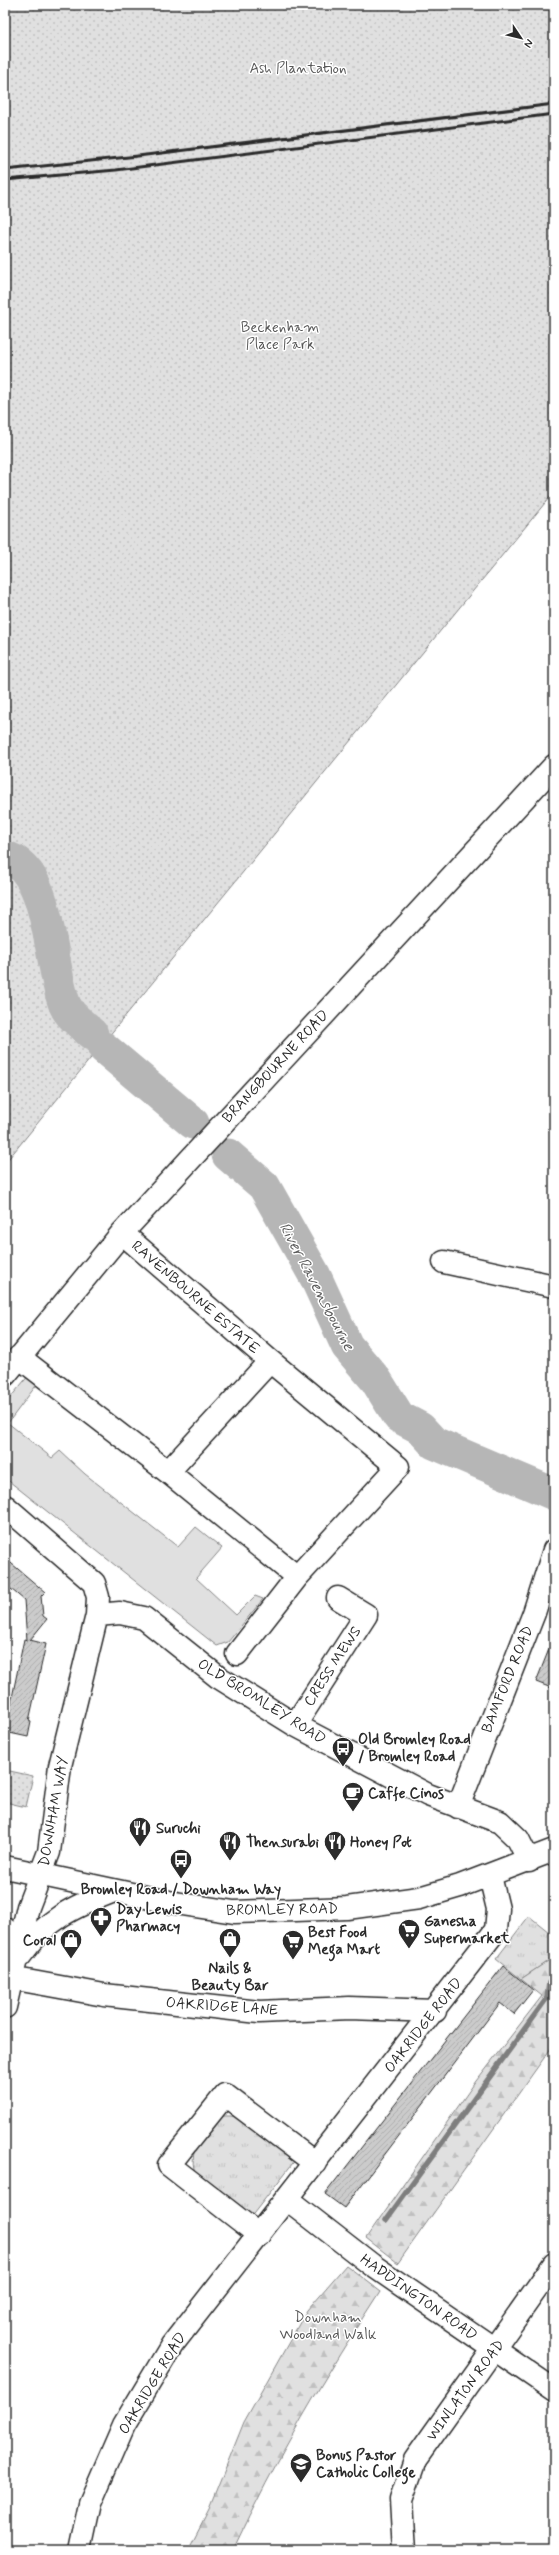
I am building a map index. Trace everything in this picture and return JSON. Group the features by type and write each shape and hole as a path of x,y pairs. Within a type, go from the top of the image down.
{"street":[{"name":"BRANGBOURNE ROAD","path":"5,1375 122,1233 554,766"},
{"name":"RAVENBOURNE ESTATE","path":"122,1233 270,1361 398,1467 297,1577 237,1654"},
{"path":"444,1262 554,1286"},
{"path":"19,1357 168,1472 297,1577"},
{"name":"RAVENBOURNE ESTATE","path":"168,1472 270,1361"},
{"path":"5,1506 94,1582 98,1597 97,1615"},
{"name":"BAMFORD ROAD","path":"458,1807 534,1613 554,1550"},
{"name":"CRESS MEWS","path":"294,1725 366,1615 338,1598"},
{"name":"OLD BROMLEY ROAD","path":"97,1615 120,1612 144,1618 218,1677 294,1725 428,1795 458,1807 472,1810 500,1822 518,1838 529,1861"},
{"name":"DOWNHAM WAY","path":"5,2007 11,1973 28,1907 41,1875 52,1831 60,1766 97,1615"},
{"name":"BROMLEY ROAD","path":"5,1867 114,1892 234,1912 332,1908 418,1898 490,1876 554,1850"},
{"name":"OAKRIDGE ROAD","path":"80,2550 90,2503 124,2425 172,2345 435,2011 496,1930 498,1909 490,1876"},
{"path":"11,1973 40,1931 56,1917 76,1906 114,1892"},
{"path":"5,1929 11,1973"},
{"name":"OAKRIDGE LANE","path":"11,1973 104,1995 259,2012 350,2008 435,2011"},
{"path":"259,2235 169,2165 225,2095 315,2163"},
{"name":"HADDINGTON ROAD","path":"287,2199 372,2265 493,2350 554,2390"},
{"name":"WINLATON ROAD","path":"404,2550 401,2538 401,2500 415,2460 554,2264"}],"green space":[{"name":"Beckenham Place Park","path":"5,5 554,5 554,492 5,1163"},
{"path":"29,1375 38,1383 8,1423 52,1458 60,1451 85,1474 178,1547 196,1527 222,1548 196,1578 236,1615 255,1596 263,1599 228,1642 217,1646 5,1478 5,1404"},
{"path":"5,1770 33,1776 26,1807 5,1802"},
{"path":"529,1916 554,1936 554,1957 521,1979 496,1959"},
{"path":"554,1957 554,2044 398,2263 366,2238 476,2081 542,1996 521,1979"},
{"path":"223,2116 234,2116 244,2120 296,2159 250,2218 197,2176 194,2168 193,2159 198,2141 209,2126"},
{"name":"Downham Woodland Walk","path":"346,2265 380,2291 302,2418 266,2483 233,2550 188,2550 209,2509 244,2422 307,2310"}],"building":[{"path":"5,1558 45,1592 41,1596 43,1616 47,1619 30,1640 46,1644 29,1721 31,1722 28,1737 5,1732 24,1639 27,1640 24,1600 5,1584"},
{"path":"554,1639 554,1689 536,1682"},
{"path":"503,1966 533,1990 514,2014 500,2003 344,2208 325,2194"}],"waterway":[{"name":"River Ravensbourne","path":"5,857 20,865 32,880 47,921 60,988 65,1005 73,1016 92,1034"},
{"name":"River Ravensbourne","path":"104,1048 193,1123"},
{"name":"River Ravensbourne","path":"228,1155 264,1186 315,1276 347,1346 376,1380 399,1417 420,1428 434,1443 554,1494"},
{"path":"386,2220 547,1998 549,1983 554,1977"}],"railway":[{"path":"5,170 138,156 554,104"},
{"path":"5,180 116,170 554,114"}],"place":[{"name":"Old Bromley Road / Bromley Road","path":"343,1768"},
{"name":"Caffe Cinos","path":"353,1812"},
{"name":"Suruchi","path":"140,1848"},
{"name":"Thensurabi","path":"230,1862"},
{"name":"Honey Pot","path":"335,1862"},
{"name":"Bromley Road / Downham Way","path":"181,1880"},
{"name":"Day Lewis Pharmacy","path":"101,1938"},
{"name":"Ganesha Supermarket","path":"409,1950"},
{"name":"Nails & Beauty Bar","path":"230,1958"},
{"name":"Coral","path":"71,1960"},
{"name":"Best Food Mega Mart","path":"293,1960"},
{"name":"Bonus Pastor Catholic College","path":"301,2484"}],"park label":[{"name":"Ash Plantation","path":"298,68"}]}
